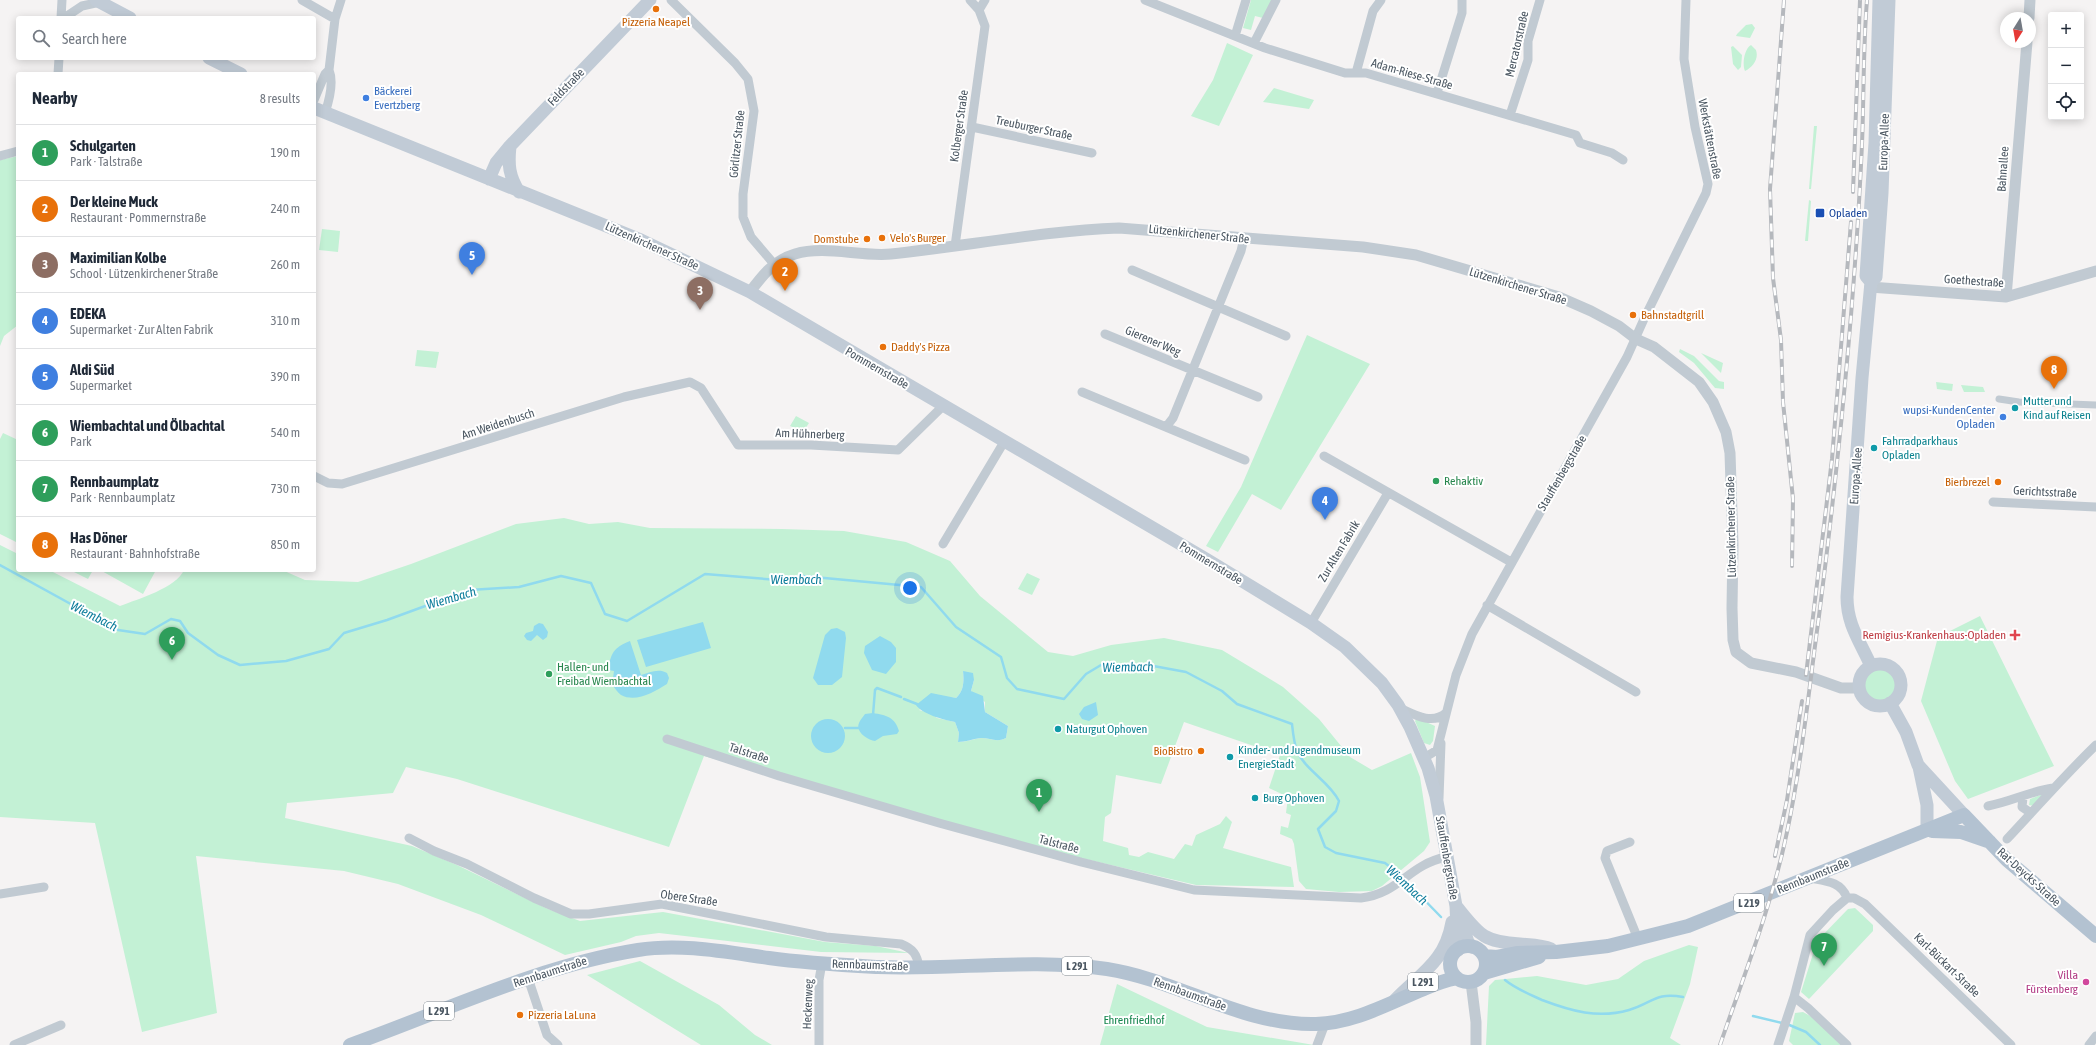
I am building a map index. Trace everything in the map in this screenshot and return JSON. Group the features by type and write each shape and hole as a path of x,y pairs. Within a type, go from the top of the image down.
{"main road":[{"name":"Feldstraße","path":"489,179 496,163 510,146 650,0"},
{"name":"Europa-Allee","path":"1871,666 1851,626 1847,613 1862,378 1870,284 1866,276 1874,150 1879,0"},
{"name":"Europa-Allee","path":"1870,284 1876,277 1881,216 1890,0"},
{"path":"98,1 126,16"},
{"path":"213,60 236,72"},
{"name":"Lützenkirchener Straße","path":"319,111 641,240 750,292"},
{"path":"510,146 509,170 512,180 519,192"},
{"name":"Pommernstraße","path":"750,292 1206,559 1311,623 1345,647 1363,663 1382,683 1400,708"},
{"path":"1884,664 1890,666 1899,675 1901,688 1895,699 1890,703 1884,705 1871,704 1866,700 1860,688 1860,678 1871,666 1884,664"},
{"path":"1890,703 1906,732 1918,765 1927,805 1927,830"},
{"name":"Stauffenbergstraße","path":"1400,708 1424,758 1439,809 1446,857 1456,906 1468,942 1465,948"},
{"path":"1918,765 1964,815"},
{"name":"Rennbaumstraße","path":"1484,956 1497,957 1518,952 1556,952 1608,946 1638,940 1688,926 1964,815"},
{"name":"Rat-Deycks-Straße","path":"1964,815 2007,860 2096,936"},
{"name":"L 219","path":"1927,830 1960,832 1992,843"},
{"path":"1395,1000 1439,957 1449,937 1456,906"},
{"name":"L 219","path":"1456,906 1476,931 1488,939 1502,943 1545,946 1556,952"},
{"path":"1465,948 1480,951 1484,956 1486,963 1484,973 1478,979 1471,982 1463,981 1453,974 1450,964 1453,955 1465,948"},
{"name":"Rennbaumstraße","path":"350,1045 528,978 592,959 650,949 697,949 822,963 919,967 1025,965 1076,966 1106,969 1161,982 1229,1008 1267,1019 1302,1024 1325,1024 1364,1015 1395,1000 1442,972 1450,964"},
{"name":"Rennbaumstraße","path":"1484,973 1556,952"},
{"name":"Rennbaumstraße","path":"1395,1000 1457,978"}],"street":[{"path":"61,16 62,0"},
{"path":"302,0 335,19"},
{"path":"319,111 329,100 332,76 329,70 335,19 341,0"},
{"name":"Görlitzer Straße","path":"672,0 748,78 754,111 743,194 743,217 751,237 774,264"},
{"name":"Kolberger Straße","path":"955,246 985,26 979,10 970,0"},
{"path":"979,10 985,0"},
{"name":"Adam-Riese-Straße","path":"1145,0 1166,4 1235,36 1265,48 1345,73 1366,73 1576,135 1580,143 1612,153 1624,160"},
{"path":"1235,36 1246,0"},
{"path":"1254,43 1276,0"},
{"path":"1356,73 1373,11 1381,0"},
{"path":"1437,93 1462,13 1462,0"},
{"name":"Mercatorstraße","path":"1510,115 1528,60 1528,41 1540,0"},
{"name":"Werkstättenstraße","path":"1636,339 1708,188 1695,127 1684,59 1686,0"},
{"path":"2029,12 2030,0"},
{"path":"67,16 82,6 98,1"},
{"name":"Bahnallee","path":"2006,297 2027,48"},
{"path":"58,72 59,60"},
{"path":"316,95 325,74 329,70"},
{"name":"Treuburger Straße","path":"972,127 1092,153"},
{"path":"0,156 16,152"},
{"name":"Lützenkirchener Straße","path":"750,292 760,278 774,264 787,257 804,252 889,254 1084,229 1120,228 1363,247 1416,256 1559,297 1620,326 1636,339 1654,347 1699,382 1713,402 1726,432 1730,453 1733,545 1732,608 1733,640 1736,652 1751,663 1796,672 1841,688 1860,688"},
{"name":"Gierener Weg","path":"1166,427 1173,418 1241,251 1244,238"},
{"path":"1132,270 1217,308 1286,336"},
{"name":"Goethestraße","path":"1870,284 2006,297 2096,271"},
{"name":"Gierener Weg","path":"1105,334 1258,398"},
{"name":"Stauffenbergstraße","path":"1424,758 1437,750 1464,650 1486,606 1604,399 1636,339"},
{"name":"Am Hühnerberg","path":"690,382 701,388 738,445 811,446 898,450 943,406"},
{"name":"Am Weidenbusch","path":"316,477 328,483 342,484 624,397 690,382"},
{"path":"1082,392 1245,460"},
{"path":"1999,398 2019,402 2096,405"},
{"path":"943,544 1004,442"},
{"path":"1324,456 1511,562"},
{"name":"Zur Alten Fabrik","path":"1311,623 1388,493"},
{"name":"Gerichtsstraße","path":"1993,502 2096,507"},
{"path":"1486,606 1636,692"},
{"path":"1400,708 1430,719 1440,718 1446,713"},
{"name":"Talstraße","path":"667,739 779,776 939,823 1081,862 1194,890 1361,898 1382,894 1400,883 1424,864 1446,857"},
{"name":"Stauffenbergstraße","path":"1439,809 1441,776 1440,740"},
{"path":"2007,839 2047,797 2053,788 2096,745"},
{"path":"1988,806 2022,797 2041,790 2053,788"},
{"path":"2022,797 2022,808 2031,813"},
{"name":"Obere Straße","path":"409,838 434,851 467,864 534,898 571,914 589,914 662,904 826,937 901,944 911,948 917,956 919,967"},
{"path":"1630,842 1607,851 1605,858 1638,940"},
{"path":"1782,1041 1810,935 1833,910 1847,898 1844,890 1836,883 1809,878"},
{"path":"0,894 44,887"},
{"name":"Karl-Bückart-Straße","path":"1847,898 1854,898 1865,904 2011,1045"},
{"name":"Heckenweg","path":"819,1045 819,980 822,963"},
{"path":"528,978 548,1035 558,1045"},
{"path":"1471,982 1477,1028 1476,1045"},
{"path":"1792,1002 1808,1008 1847,1045"},
{"path":"1317,1045 1325,1024"},
{"path":"14,1045 61,1025"},
{"path":"2090,1045 2096,1036"}],"green space":[{"path":"1251,0 1272,0 1263,18 1255,16 1251,30 1243,28"},
{"path":"1752,24 1755,28 1750,38 1736,36 1746,25"},
{"path":"1227,43 1253,55 1219,126 1191,116 1213,80"},
{"path":"1751,45 1756,50 1757,57 1753,65 1745,71 1744,57"},
{"path":"1733,46 1742,55 1741,67 1738,70 1733,64 1731,47"},
{"path":"1274,88 1314,100 1309,109 1263,102"},
{"path":"1814,126 1817,126 1811,189 1809,189"},
{"path":"16,156 16,327 4,336 0,346 0,160"},
{"path":"1809,200 1811,201 1808,241 1805,241"},
{"path":"322,229 340,231 338,252 319,250"},
{"path":"1307,335 1370,364 1281,510 1252,494 1218,552 1206,546 1241,487"},
{"path":"1680,349 1694,356 1719,381 1724,382 1724,389 1715,388 1694,363 1679,352"},
{"path":"417,350 439,352 436,368 415,366"},
{"path":"1701,353 1723,363 1721,373"},
{"path":"1936,382 1953,384 1952,391 1937,389"},
{"path":"1961,385 1983,387 1985,392 1964,392"},
{"path":"796,416 809,423 805,429 797,429 790,426"},
{"path":"3,433 16,439 16,542 0,534 0,439"},
{"path":"564,518 589,524 618,522 650,528 844,531 906,542 950,561 980,596 1048,652 1073,656 1111,645 1164,638 1222,650 1283,687 1319,719 1350,757 1372,770 1411,753 1420,777 1430,842 1424,851 1382,886 1372,891 1339,892 1306,889 1299,881 1292,839 1280,834 1281,826 1288,828 1291,815 1286,813 1288,797 1269,788 1280,755 1184,722 1161,784 1116,775 1111,813 1105,817 1103,841 1128,848 1129,855 1139,857 1148,852 1174,859 1185,844 1192,846 1196,835 1220,824 1226,816 1232,822 1223,848 1291,867 1294,887 1196,885 1081,858 704,756 669,847 457,779 406,767 393,793 287,803 285,818 412,846 457,865 548,909 580,921 663,912 825,942 876,946 909,953 821,952 659,933 636,936 621,942 565,955 481,915 398,884 344,871 196,856 217,1013 142,1032 95,823 0,817 0,545 16,553 16,572 53,572 120,606 156,592 173,582 183,572 287,572 305,580 358,582 411,564 516,524","holes":["963,671 974,680 971,691 985,702 985,712 1008,726 1006,738 996,740 981,738 958,742 959,733 955,722 937,718 930,713 919,710 945,697 956,698 961,692 963,686"]},
{"path":"74,572 92,572 88,579"},
{"path":"104,572 155,572 143,594"},
{"path":"1027,573 1040,579 1032,595 1018,589"},
{"path":"1980,616 2054,766 1968,799 1955,781 1921,701 1938,637"},
{"path":"1880,669 1891,674 1896,685 1891,696 1880,701 1869,696 1864,685 1869,674"},
{"path":"1417,718 1435,726 1433,741 1430,745 1424,743 1415,721"},
{"path":"2043,794 2034,806 2029,805 2030,799"},
{"path":"1855,908 1873,925 1873,931 1809,999 1801,992 1817,941 1848,909"},
{"path":"1689,945 1698,947 1690,984 1670,1038 1681,1045 1486,1045 1489,986 1495,980 1537,976 1586,985 1618,979 1644,961"},
{"path":"640,961 719,1005 755,1035 772,1045 701,1045 587,975"},
{"name":"Ehrenfriedhof","path":"1117,984 1207,1027 1314,1045 1100,1045"},
{"path":"1803,1012 1812,1017 1842,1045 1793,1045 1789,1041 1795,1013"}],"water":[{"path":"703,622 711,648 646,667 637,640"},
{"path":"539,623 543,624 548,632 547,637 543,640 537,635 531,641 527,640 524,636 526,633 533,631 534,626"},
{"path":"837,628 845,632 846,638 842,677 832,685 818,685 813,678 825,635 831,629"},
{"path":"880,636 891,642 896,648 896,662 886,674 872,670 864,653 865,646"},
{"path":"630,641 641,675 654,671 660,671 667,673 669,678 667,684 645,696 633,698 621,695 619,693 612,685 614,671 608,670 610,659 616,649"},
{"path":"963,671 973,673 974,680 971,691 983,696 985,712 1008,726 1006,738 996,740 981,738 958,742 959,733 955,722 928,714 916,705 931,693 956,698 961,692 963,686"},
{"path":"1096,702 1098,715 1089,721 1082,719 1079,714 1084,707"},
{"path":"873,713 886,716 892,720 899,731 897,734 883,736 875,741 863,735 858,726 859,722 865,714"},
{"path":"828,719 840,724 845,736 840,748 828,753 816,748 811,736 816,724"}],"waterway":[{"name":"Wiembach","path":"0,565 118,630 145,634 171,619 180,621 188,633 218,655 240,665 286,661 329,649 344,633 387,620 469,590 519,587 561,576 591,583 605,614 627,621 705,574 791,581 803,576 921,587 956,627 1001,657 1007,678 1017,689 1064,699 1086,674 1101,665 1148,665 1186,672 1222,691 1237,704 1292,724 1295,745 1301,758 1335,794 1339,801 1336,811 1318,829 1325,847 1336,853 1385,863 1402,876"},
{"path":"873,715 875,690 877,688 901,697"},
{"path":"904,699 917,704"},
{"path":"845,728 860,728"},
{"name":"Wiembach","path":"1405,880 1441,917"},
{"name":"Wiembach","path":"1505,980 1518,989 1542,1000 1574,1010 1595,1014 1618,1013 1660,997 1683,997"},
{"name":"Wiembach","path":"1753,1016 1782,1023"},
{"name":"Wiembach","path":"1787,1024 1806,1032 1820,1045"}],"railway":[{"path":"1784,0 1770,189 1773,278 1781,340 1783,402 1793,499 1792,566"},
{"path":"1853,192 1860,0"},
{"path":"1720,1045 1757,940 1774,886 1787,832 1801,751 1833,498 1851,321 1862,144 1867,0"},
{"path":"1806,675 1832,459 1851,222"},
{"path":"1775,856 1787,800 1802,701"}],"place":[{"name":"Pizzeria Neapel","path":"656,9"},
{"name":"Bäckerei Evertzberg","path":"366,98"},
{"name":"Opladen","path":"1820,213"},
{"name":"Velo's Burger","path":"882,238"},
{"name":"Domstube","path":"867,239"},
{"name":"Aldi Süd","path":"472,275"},
{"name":"Der kleine Muck","path":"785,291"},
{"name":"Maximilian Kolbe","path":"700,310"},
{"name":"Bahnstadtgrill","path":"1633,315"},
{"name":"Daddy's Pizza","path":"883,347"},
{"name":"Has Döner","path":"2054,389"},
{"name":"Mutter und Kind auf Reisen","path":"2015,408"},
{"name":"wupsi-KundenCenter Opladen","path":"2003,417"},
{"name":"Fahrradparkhaus Opladen","path":"1874,448"},
{"name":"Rehaktiv","path":"1436,481"},
{"name":"Bierbrezel","path":"1998,482"},
{"name":"EDEKA","path":"1325,520"},
{"name":"Remigius-Krankenhaus-Opladen","path":"2015,635"},
{"name":"Wiembachtal und Ölbachtal","path":"172,660"},
{"name":"Hallen- und Freibad Wiembachtal","path":"549,674"},
{"name":"Naturgut Ophoven","path":"1058,729"},
{"name":"BioBistro","path":"1201,751"},
{"name":"Kinder- und Jugendmuseum EnergieStadt","path":"1230,757"},
{"name":"Burg Ophoven","path":"1255,798"},
{"name":"Schulgarten","path":"1039,812"},
{"name":"Rennbaumplatz","path":"1824,966"},
{"name":"Villa Fürstenberg","path":"2086,982"},
{"name":"Pizzeria LaLuna","path":"520,1015"}]}
